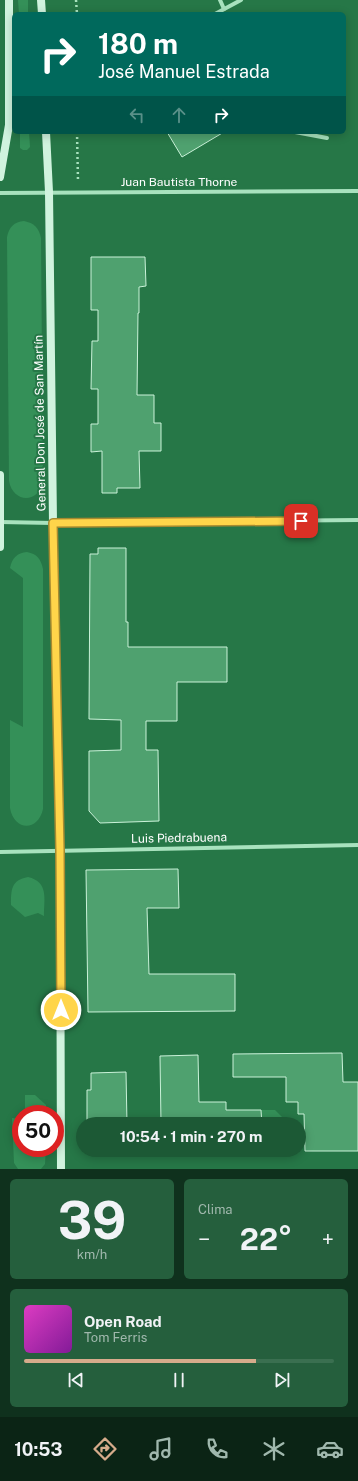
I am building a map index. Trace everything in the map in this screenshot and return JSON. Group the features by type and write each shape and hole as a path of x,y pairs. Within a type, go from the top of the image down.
{"main road":[{"path":"0,177 9,125 9,0"},
{"path":"41,0 42,12"},
{"name":"General Don José de San Martín","path":"46,134 49,192 53,523 60,850 62,1169"},
{"path":"0,475 0,547"}],"street":[{"path":"220,0 224,9"},
{"path":"219,12 241,0"},
{"path":"306,134 327,138"},
{"name":"Juan Bautista Thorne","path":"0,193 358,191"},
{"path":"0,522 53,523 358,520"},
{"name":"Luis Piedrabuena","path":"0,852 358,845"}],"path":[{"path":"76,0 77,12"},
{"path":"77,134 78,192"}],"green space":[{"path":"18,0 28,0 28,12 19,12"},
{"path":"20,134 29,134 30,147 27,150 20,148"},
{"path":"24,221 36,226 41,238 43,482 36,494 26,498 15,494 9,481 7,237 12,226"},
{"path":"27,552 38,558 43,569 43,809 36,822 26,826 16,821 12,816 10,808 10,720 23,727 23,578 10,568 12,561 16,557"},
{"path":"28,877 35,879 42,887 44,892 44,916 38,913 25,917 11,905 13,886 22,878"},
{"path":"25,1095 35,1095 46,1105 25,1105"},
{"path":"261,1110 275,1110 282,1117 262,1117"},
{"path":"14,1157 45,1157 45,1164 41,1169 18,1169 14,1163"}],"building":[{"path":"168,134 221,134 182,157"},
{"path":"91,257 145,257 146,286 139,287 137,395 154,395 154,423 161,423 161,451 139,451 140,488 117,488 117,493 102,493 102,451 91,452 91,424 98,424 98,389 91,389 92,341 98,341 98,310 91,310"},
{"path":"98,548 126,548 126,622 128,622 128,647 227,647 227,682 177,682 177,721 146,721 146,750 158,750 159,821 100,823 89,811 89,751 121,750 121,720 89,719 90,554 98,554"},
{"path":"178,869 179,908 147,908 149,974 235,974 235,1011 88,1012 86,870"},
{"path":"342,1053 343,1082 358,1082 358,1151 306,1151 306,1117 304,1117 304,1114 298,1114 298,1102 286,1102 286,1077 233,1077 233,1054"},
{"path":"198,1055 199,1102 226,1102 226,1110 261,1110 262,1117 161,1117 160,1056"},
{"path":"126,1072 127,1117 87,1117 87,1090 91,1090 91,1073"}],"route":[{"path":"61,1010 60,850 53,523 301,521"}]}
